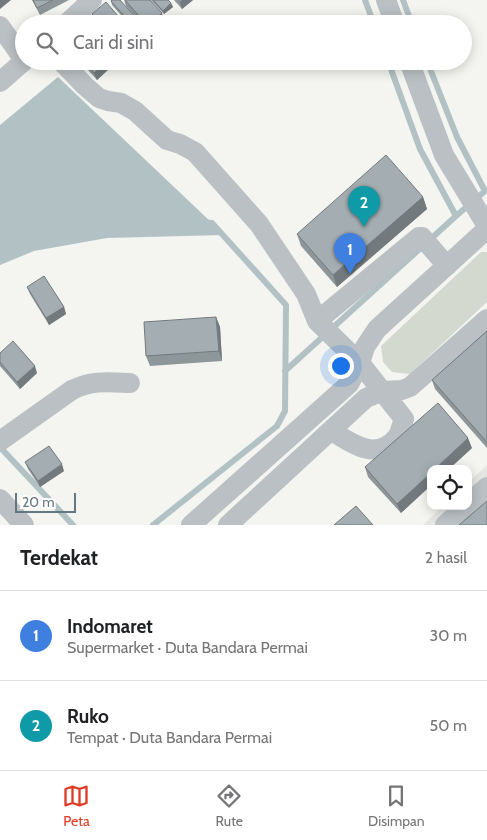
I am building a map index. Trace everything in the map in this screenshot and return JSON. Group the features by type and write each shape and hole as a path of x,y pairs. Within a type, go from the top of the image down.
{"street":[{"path":"76,15 92,0"},
{"path":"386,0 392,15"},
{"path":"0,26 15,47"},
{"path":"0,82 15,68"},
{"path":"70,70 99,98 108,102 121,103 135,111 167,140 195,152 259,224 306,294 321,324 360,363 404,419 398,436 381,449 360,448 332,431"},
{"path":"191,525 349,384 360,363 365,347 377,329 487,227 444,155 412,70"},
{"path":"321,324 416,238 422,237 447,266"},
{"path":"228,525 366,398 383,391 402,390 410,387 487,320"},
{"path":"5,438 72,390 84,384 96,382 130,383"},
{"path":"472,500 487,487"},
{"path":"0,499 24,525"},
{"path":"445,525 462,510"},
{"path":"0,518 7,525"}],"shaded area":[{"path":"58,77 223,235 107,238 34,251 0,265 0,125"},
{"path":"481,252 487,252 487,302 410,374 392,372 383,362 381,346"},
{"path":"487,465 487,525 423,525 439,510 472,510 472,479"}],"building":[{"path":"33,0 53,0 37,8"},
{"path":"120,0 134,15 123,15 111,1"},
{"path":"125,0 150,0 162,13 160,15 138,15"},
{"path":"153,0 168,0 171,3 163,11"},
{"path":"106,2 117,15 93,15"},
{"path":"386,155 423,197 333,275 297,234"},
{"path":"44,276 64,307 46,318 27,287"},
{"path":"216,317 219,351 146,356 144,322"},
{"path":"487,331 487,442 432,380"},
{"path":"13,341 35,366 17,382 0,362 0,353"},
{"path":"438,403 468,438 439,465 427,465 427,477 397,504 365,467"},
{"path":"49,446 62,464 38,481 25,462"},
{"path":"487,501 487,525 459,525"},
{"path":"356,506 373,525 334,525"}],"waterway":[{"path":"365,0 371,15"},
{"path":"403,0 409,15"},
{"path":"285,371 456,216 420,149 391,70"},
{"path":"431,70 457,137 485,191 456,216"},
{"path":"153,525 277,426 285,411 286,305 212,223 203,222"},
{"path":"0,447 73,525"}],"place":[{"name":"Ruko","path":"364,227"},
{"name":"Indomaret","path":"350,274"}]}
